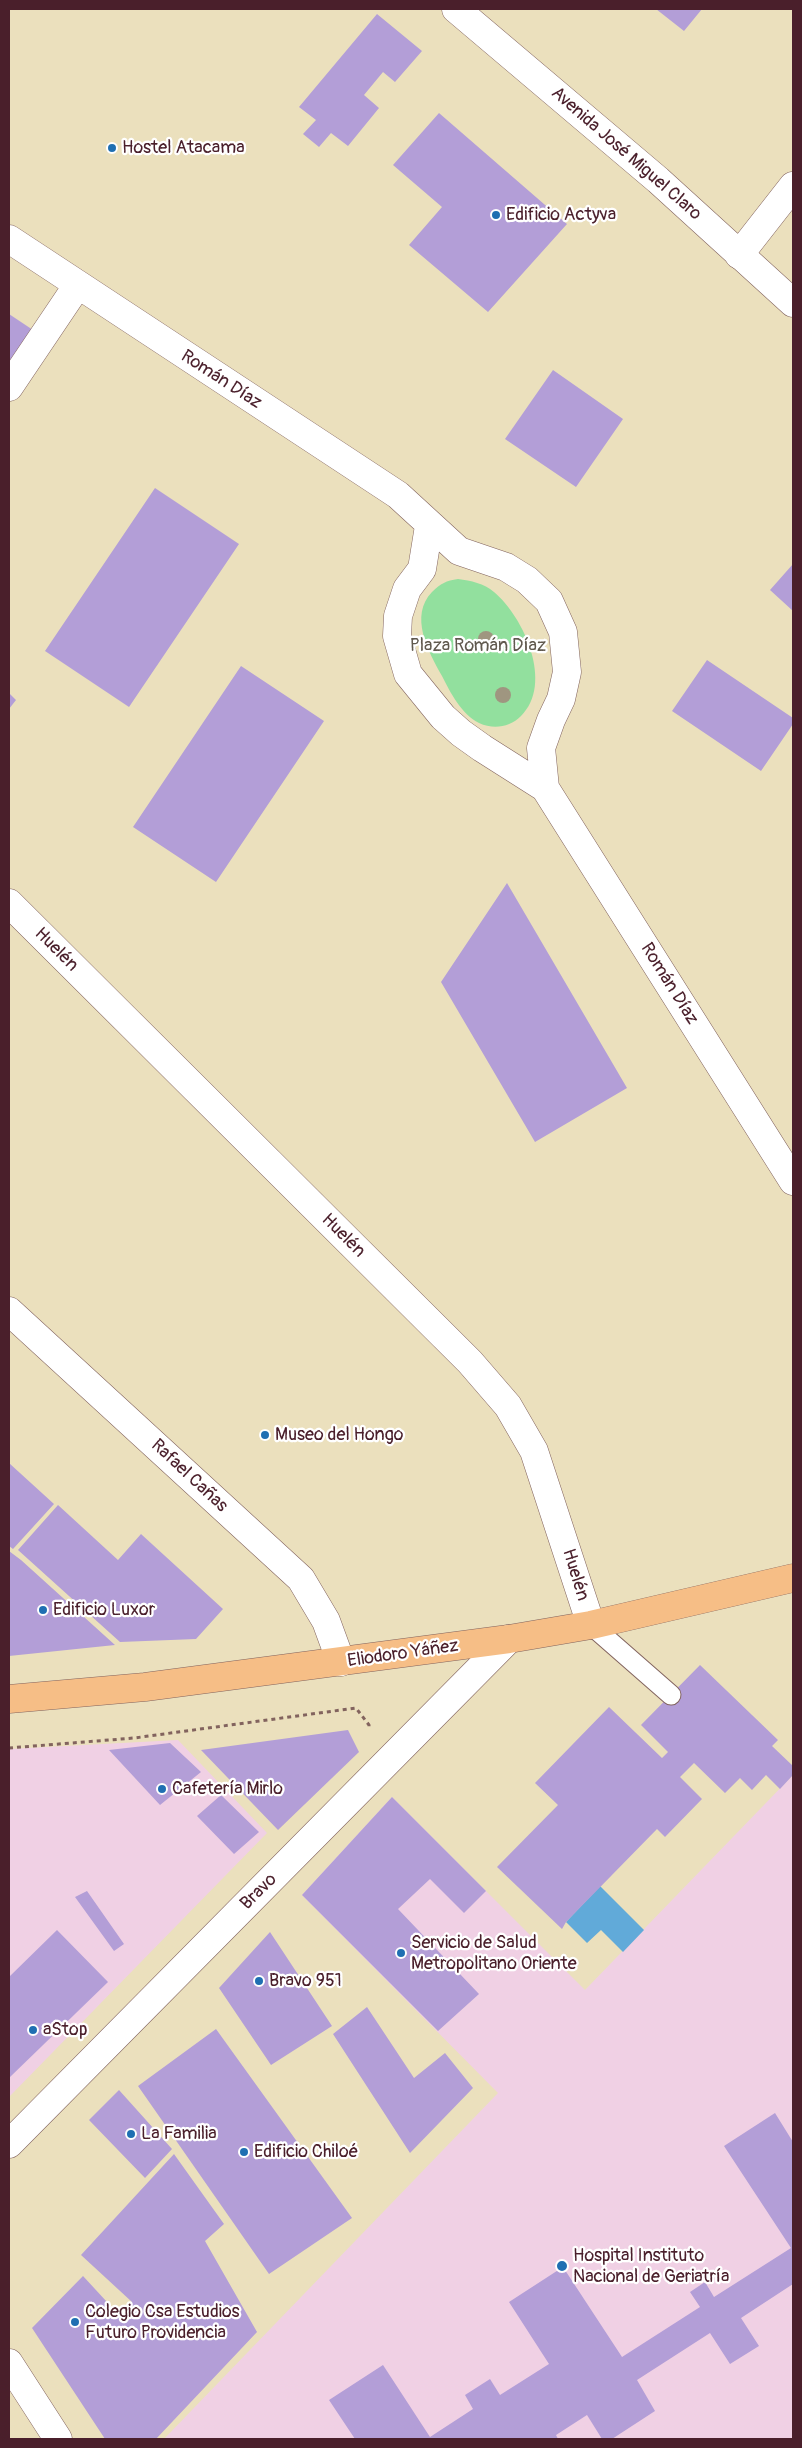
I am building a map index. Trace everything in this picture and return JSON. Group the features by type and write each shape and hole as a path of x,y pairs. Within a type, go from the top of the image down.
{"main road":[{"name":"Eliodoro Yáñez","path":"9,1699 145,1687 509,1640 591,1625 793,1578"}],"street":[{"name":"Avenida José Miguel Claro","path":"456,9 651,174 793,303"},
{"path":"739,255 793,186"},
{"name":"Román Díaz","path":"9,239 77,286 398,495 429,526 459,551 506,567 527,580 549,601 563,632 567,672 561,699 541,748 546,788 793,1181"},
{"path":"9,387 77,286"},
{"name":"Román Díaz","path":"429,526 422,569 407,589 398,616 397,636 408,674 443,717 461,732 482,748 546,788"},
{"name":"Huelén","path":"9,903 470,1362 508,1406 526,1434 542,1468 591,1625"},
{"name":"Rafael Cañas","path":"9,1311 301,1579 326,1621 342,1662"},
{"name":"Bravo","path":"9,2144 509,1640"},
{"path":"9,2364 58,2439"}],"lane":[{"path":"591,1625 671,1695"}],"path":[{"path":"9,1748 134,1738 356,1708 370,1725 368,1734"}],"shaded area":[{"path":"178,1740 267,1833 9,2097 9,1749"},
{"name":"Hospital Instituto Nacional de Geriatría","path":"793,1775 793,2439 164,2439 498,2093 302,1895 392,1797 585,1990"}],"green space":[{"name":"Plaza Román Díaz","path":"458,579 482,584 494,592 516,617 531,651 535,669 535,687 531,703 517,720 507,725 496,727 485,725 467,715 449,689 431,656 423,634 421,623 425,601 441,584"}],"water":[{"path":"600,1886 644,1930 623,1952 601,1930 587,1943 566,1922"}],"building":[{"path":"656,9 702,9 684,31"},
{"path":"377,14 422,51 395,82 383,72 364,95 379,108 348,146 331,133 319,147 303,134 316,120 299,107"},
{"name":"Edificio Actyva","path":"439,113 567,224 488,312 409,245 442,207 393,165"},
{"path":"9,314 33,330 9,366"},
{"path":"553,370 623,419 576,487 505,439"},
{"path":"155,488 239,544 129,707 45,651"},
{"path":"793,564 793,611 770,590"},
{"path":"707,660 793,718 793,724 761,771 672,711"},
{"path":"241,666 324,721 216,882 133,827"},
{"path":"9,693 16,700 9,709"},
{"path":"507,883 627,1088 535,1142 441,982"},
{"path":"9,1463 54,1504 13,1549 9,1546"},
{"path":"58,1505 118,1560 141,1534 223,1609 196,1639 120,1642 18,1550"},
{"name":"Edificio Luxor","path":"9,1551 21,1560 115,1645 9,1656"},
{"path":"700,1665 778,1740 772,1746 793,1766 793,1775 780,1789 766,1775 752,1790 740,1778 725,1793 694,1763 680,1777 702,1799 665,1837 657,1829 566,1922 562,1929 497,1867 558,1805 535,1783 609,1707 662,1758 668,1752 641,1725"},
{"path":"348,1730 359,1752 278,1830 201,1750"},
{"name":"Cafetería Mirlo","path":"170,1743 201,1772 160,1805 109,1750"},
{"path":"221,1795 259,1832 234,1854 197,1816"},
{"name":"Servicio de Salud Metropolitano Oriente","path":"392,1797 486,1891 464,1913 430,1879 398,1909 479,1994 438,2031 302,1895"},
{"path":"87,1891 124,1944 114,1951 75,1897"},
{"name":"aStop","path":"57,1930 108,1982 9,2078 9,1977"},
{"path":"270,1932 332,2026 271,2065 219,1988"},
{"path":"367,2007 414,2078 445,2053 473,2088 410,2153 333,2034"},
{"name":"Edificio Chiloé","path":"216,2029 352,2218 269,2274 138,2086"},
{"name":"La Familia","path":"119,2090 172,2149 145,2178 89,2120"},
{"path":"775,2113 793,2142 793,2284 741,2318 759,2346 730,2364 710,2333 637,2380 655,2411 612,2439 602,2439 587,2415 556,2435 558,2439 355,2439 329,2400 383,2365 430,2437 473,2409 465,2395 490,2379 500,2395 549,2364 509,2302 563,2267 622,2357 700,2307 690,2292 705,2282 714,2297 791,2248 724,2146"},
{"path":"174,2154 224,2224 205,2241 257,2332 156,2439 105,2439 32,2328 83,2276 119,2315 132,2302 81,2255"}],"place":[{"name":"Hostel Atacama","path":"112,148"},
{"name":"Edificio Actyva","path":"496,215"},
{"name":"Museo del Hongo","path":"265,1435"},
{"name":"Edificio Luxor","path":"43,1610"},
{"name":"Cafetería Mirlo","path":"162,1789"},
{"name":"Servicio de Salud Metropolitano Oriente","path":"401,1953"},
{"name":"Bravo 951","path":"259,1981"},
{"name":"aStop","path":"33,2030"},
{"name":"La Familia","path":"131,2134"},
{"name":"Edificio Chiloé","path":"244,2152"},
{"name":"Hospital Instituto Nacional de Geriatría","path":"562,2266"},
{"name":"Colegio Csa Estudios Futuro Providencia","path":"75,2322"}]}
